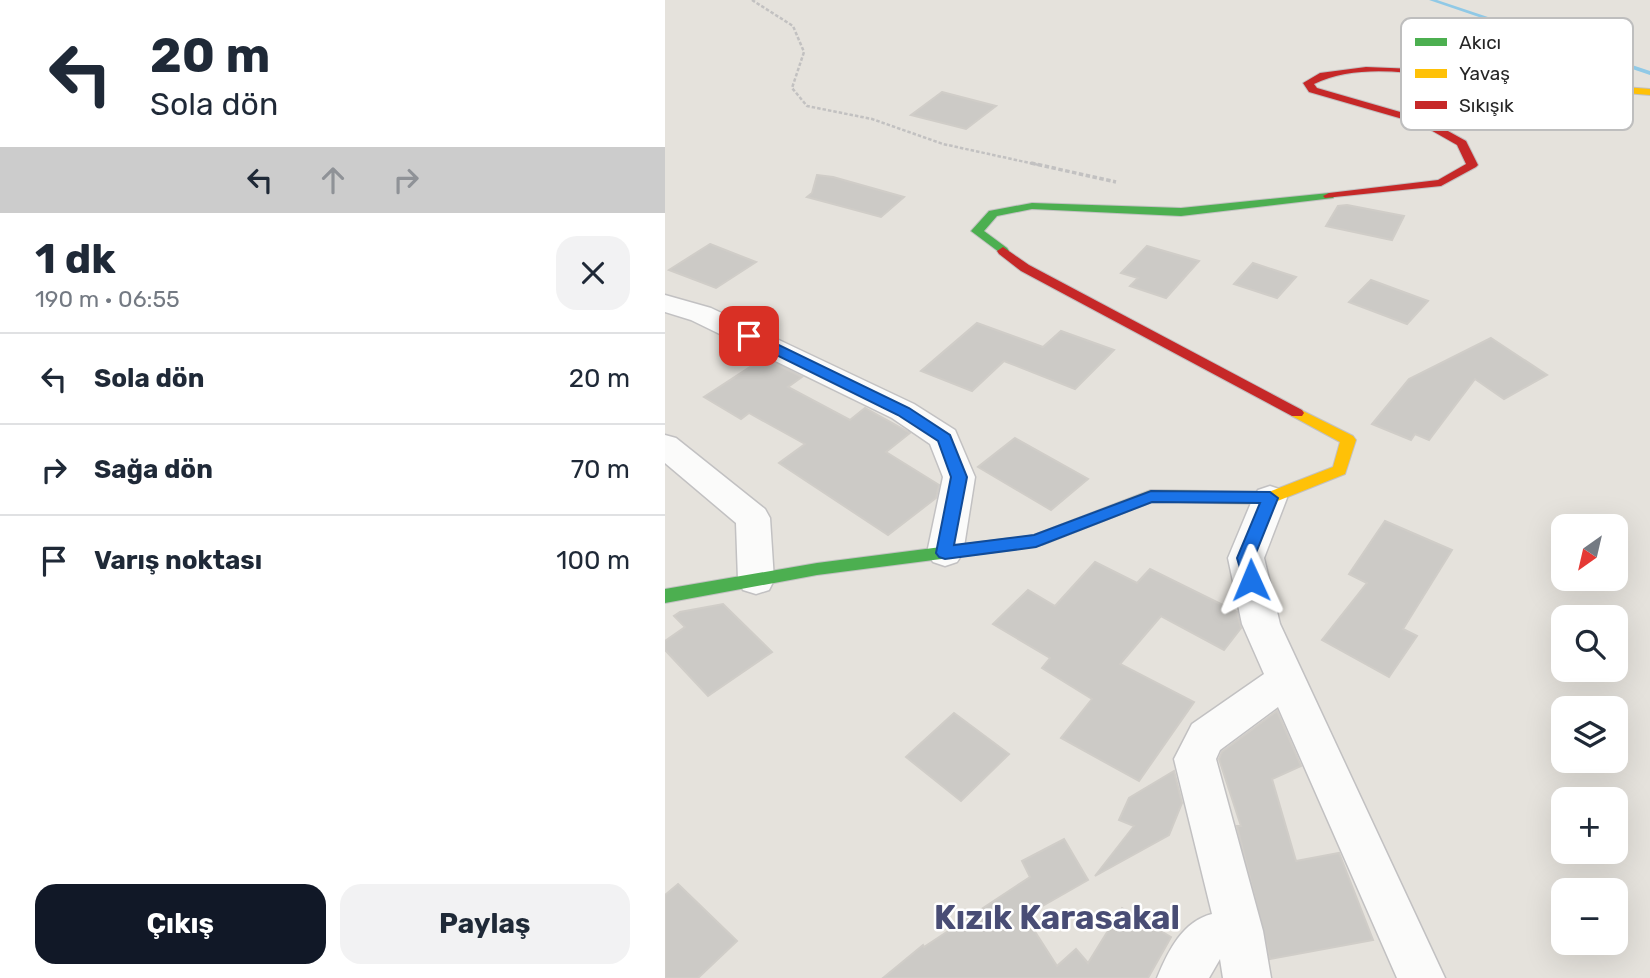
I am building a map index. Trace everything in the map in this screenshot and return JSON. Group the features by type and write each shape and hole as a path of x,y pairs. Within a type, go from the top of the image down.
{"street":[{"path":"1401,73 1353,69 1321,74 1308,83 1313,90 1401,115"},
{"path":"665,596 756,580 1036,541 1151,496 1270,498 1340,470 1349,440 1025,268 977,231 993,213 1032,206 1181,212 1441,183 1472,165 1462,143 1439,130"},
{"path":"665,303 701,314 904,411 944,438 959,477 945,553"},
{"path":"665,446 753,518 756,580"},
{"path":"1270,498 1246,558 1261,624 1284,681 1421,978"},
{"path":"1247,978 1240,930 1195,759 1206,737 1284,681"},
{"path":"1181,978 1206,939 1240,930"}],"path":[{"path":"752,0 793,26 804,52 792,88 807,106 872,119 943,144 1117,182"}],"building":[{"path":"942,92 996,106 966,129 911,115"},
{"path":"817,175 904,197 881,217 807,197 812,193"},
{"path":"1347,205 1404,216 1392,240 1326,226 1338,206"},
{"path":"710,244 756,262 716,288 669,270"},
{"path":"1147,246 1199,261 1166,298 1130,286 1138,278 1121,273"},
{"path":"1253,263 1296,277 1277,298 1234,284"},
{"path":"1371,280 1428,301 1407,324 1349,302"},
{"path":"977,323 1043,347 1061,331 1114,350 1075,389 1004,361 972,391 921,371"},
{"path":"1491,338 1547,375 1504,399 1475,379 1429,440 1415,434 1411,440 1372,424 1409,379"},
{"path":"764,358 802,377 788,387 850,420 865,408 910,433 886,452 939,485 936,498 888,535 779,463 805,444 749,413 741,419 704,397"},
{"path":"1015,438 1088,479 1051,510 978,467"},
{"path":"1385,521 1452,550 1403,629 1417,636 1389,677 1322,640 1367,583 1349,574"},
{"path":"1095,562 1137,583 1150,569 1237,612 1241,628 1224,650 1161,616 1120,664 1194,702 1139,781 1061,738 1092,699 1042,668 1050,658 993,624 1028,590 1055,606"},
{"path":"723,604 772,652 708,696 665,650 665,641 685,627 674,616 680,612"},
{"path":"1277,711 1301,766 1272,779 1296,861 1339,853 1373,940 1270,959 1237,826 1241,826 1219,759 1222,752"},
{"path":"954,713 1009,754 961,801 906,757"},
{"path":"1174,771 1182,803 1169,835 1095,876 1134,826 1119,820 1129,798"},
{"path":"1064,839 1088,880 1025,916 1057,966 1076,949 1088,963 1122,908 1171,937 1148,978 883,978 923,945 924,947 1030,877 1022,861"},
{"path":"678,884 737,941 698,978 665,978 665,895"}],"waterway":[{"path":"1432,0 1486,18"},
{"path":"1633,67 1650,73"}],"traffic: fast":[{"path":"1003,251 977,231 993,213 1032,206 1181,212 1329,196"},
{"path":"665,596 817,569 1011,544"}],"traffic: slow":[{"path":"1633,91 1650,92"},
{"path":"1011,544 1036,541 1151,496 1270,498 1340,470 1348,440 1297,413"}],"traffic: jam":[{"path":"1401,71 1344,71 1324,75 1308,83 1313,90 1401,115"},
{"path":"1329,196 1441,183 1472,165 1462,143 1438,130"},
{"path":"1003,251 1025,268 1297,413"}],"district":[{"name":"Kızık Karasakal","path":"1057,917"}],"route":[{"path":"749,336 904,411 944,438 959,477 945,553 1036,541 1151,496 1270,498 1246,558 1251,580"}]}
